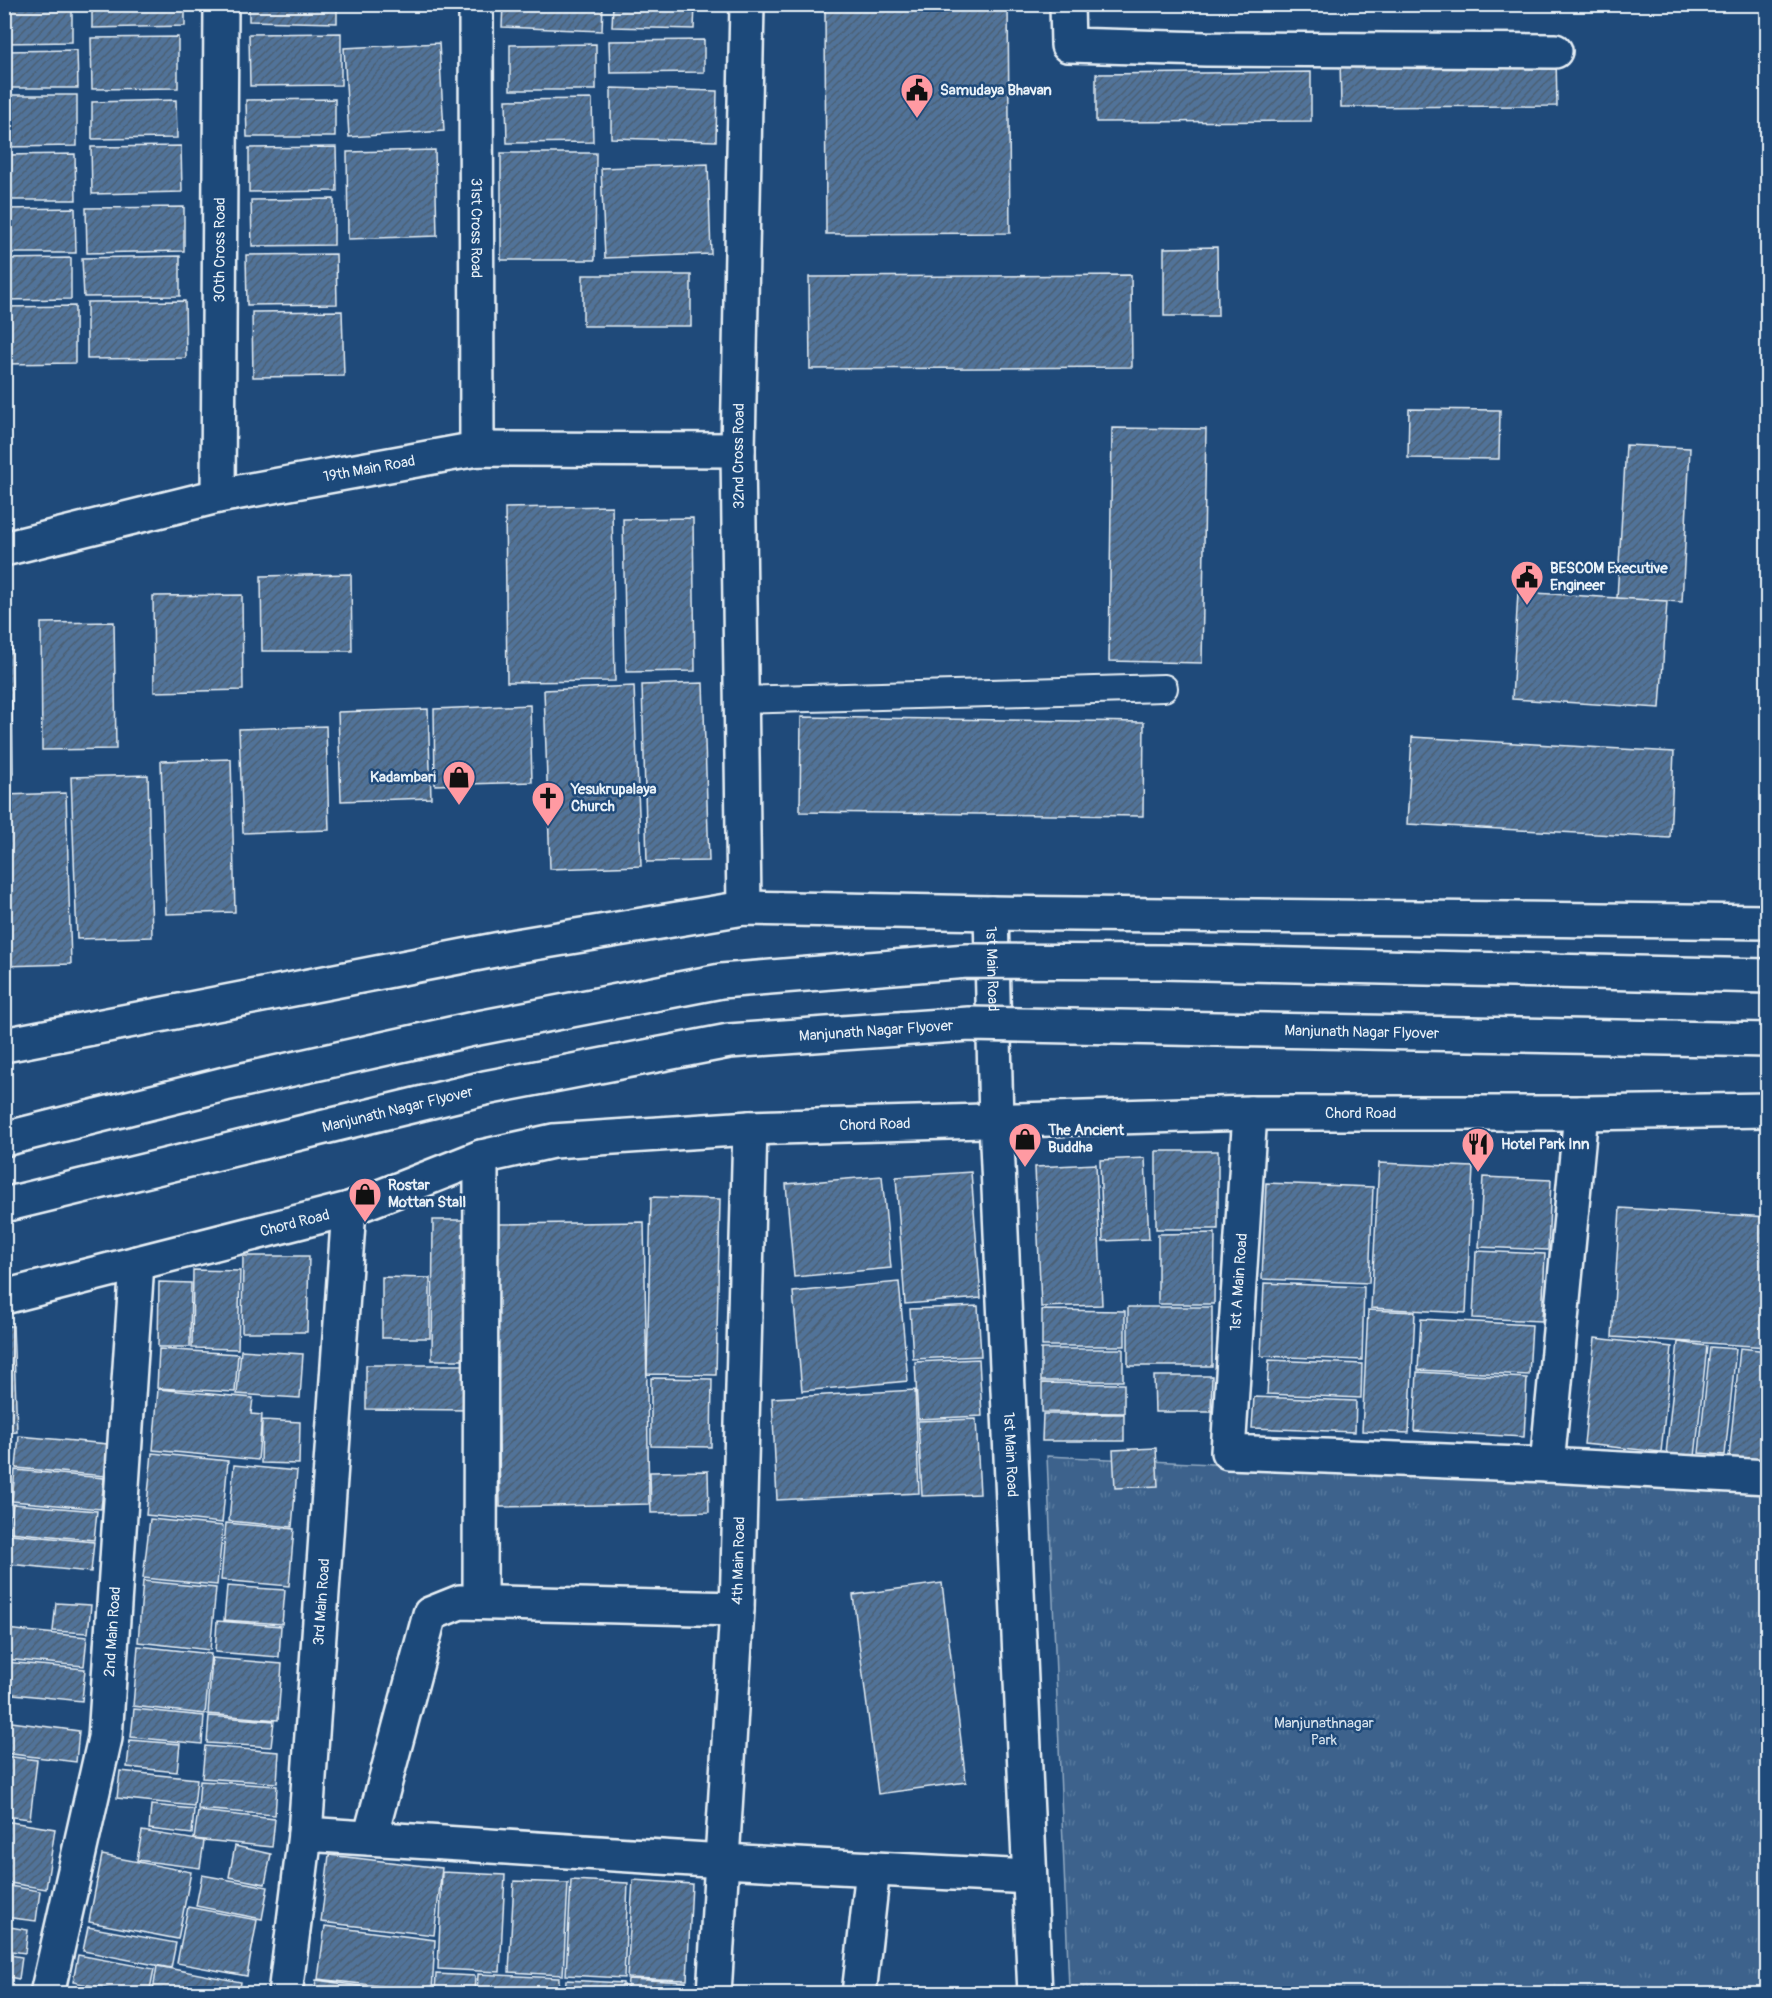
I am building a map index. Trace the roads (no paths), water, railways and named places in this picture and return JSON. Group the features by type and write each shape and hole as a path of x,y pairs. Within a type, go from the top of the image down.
{"street":[{"name":"30th Cross Road","path":"218,496 221,4"},
{"name":"31st Cross Road","path":"477,4 477,449"},
{"name":"32nd Cross Road","path":"744,908 738,450 747,4"},
{"path":"1067,4 1068,45 1217,49 1555,51"},
{"name":"19th Main Road","path":"4,549 218,496 477,449 738,450"},
{"path":"4,1045 516,946 744,908 1767,922"},
{"name":"1st Main Road","path":"991,913 996,1121 1035,1994"},
{"path":"4,1139 225,1084 473,1029 721,981 967,961 1161,962 1767,976"},
{"name":"Manjunath Nagar Flyover","path":"4,1205 485,1088 729,1041 969,1024 1767,1040"},
{"name":"Chord Road","path":"4,1297 349,1209 481,1157 553,1142 750,1128 1250,1113 1581,1113 1767,1110"},
{"name":"1st A Main Road","path":"1250,1113 1228,1452 1547,1465"},
{"path":"1581,1113 1547,1465 1767,1477"},
{"name":"4th Main Road","path":"714,1994 737,1609 750,1128"},
{"path":"480,1602 481,1157"},
{"name":"3rd Main Road","path":"285,1994 305,1834 349,1209"},
{"name":"2nd Main Road","path":"47,1994 105,1738 137,1263"},
{"path":"370,1838 430,1614 460,1602 737,1609"},
{"path":"305,1834 723,1861 1029,1877"},
{"path":"859,1994 873,1869"}],"lane":[{"path":"741,700 1164,688"}],"place":[{"name":"Samudaya Bhavan","path":"917,119"},
{"name":"BESCOM Executive Engineer","path":"1527,606"},
{"name":"Kadambari","path":"459,806"},
{"name":"Yesukrupalaya Church","path":"548,827"},
{"name":"The Ancient Buddha","path":"1025,1168"},
{"name":"Hotel Park Inn","path":"1478,1173"},
{"name":"Rostar Mottan Stall","path":"365,1223"}],"park label":[{"name":"Manjunathnagar Park","path":"1324,1732"}]}
